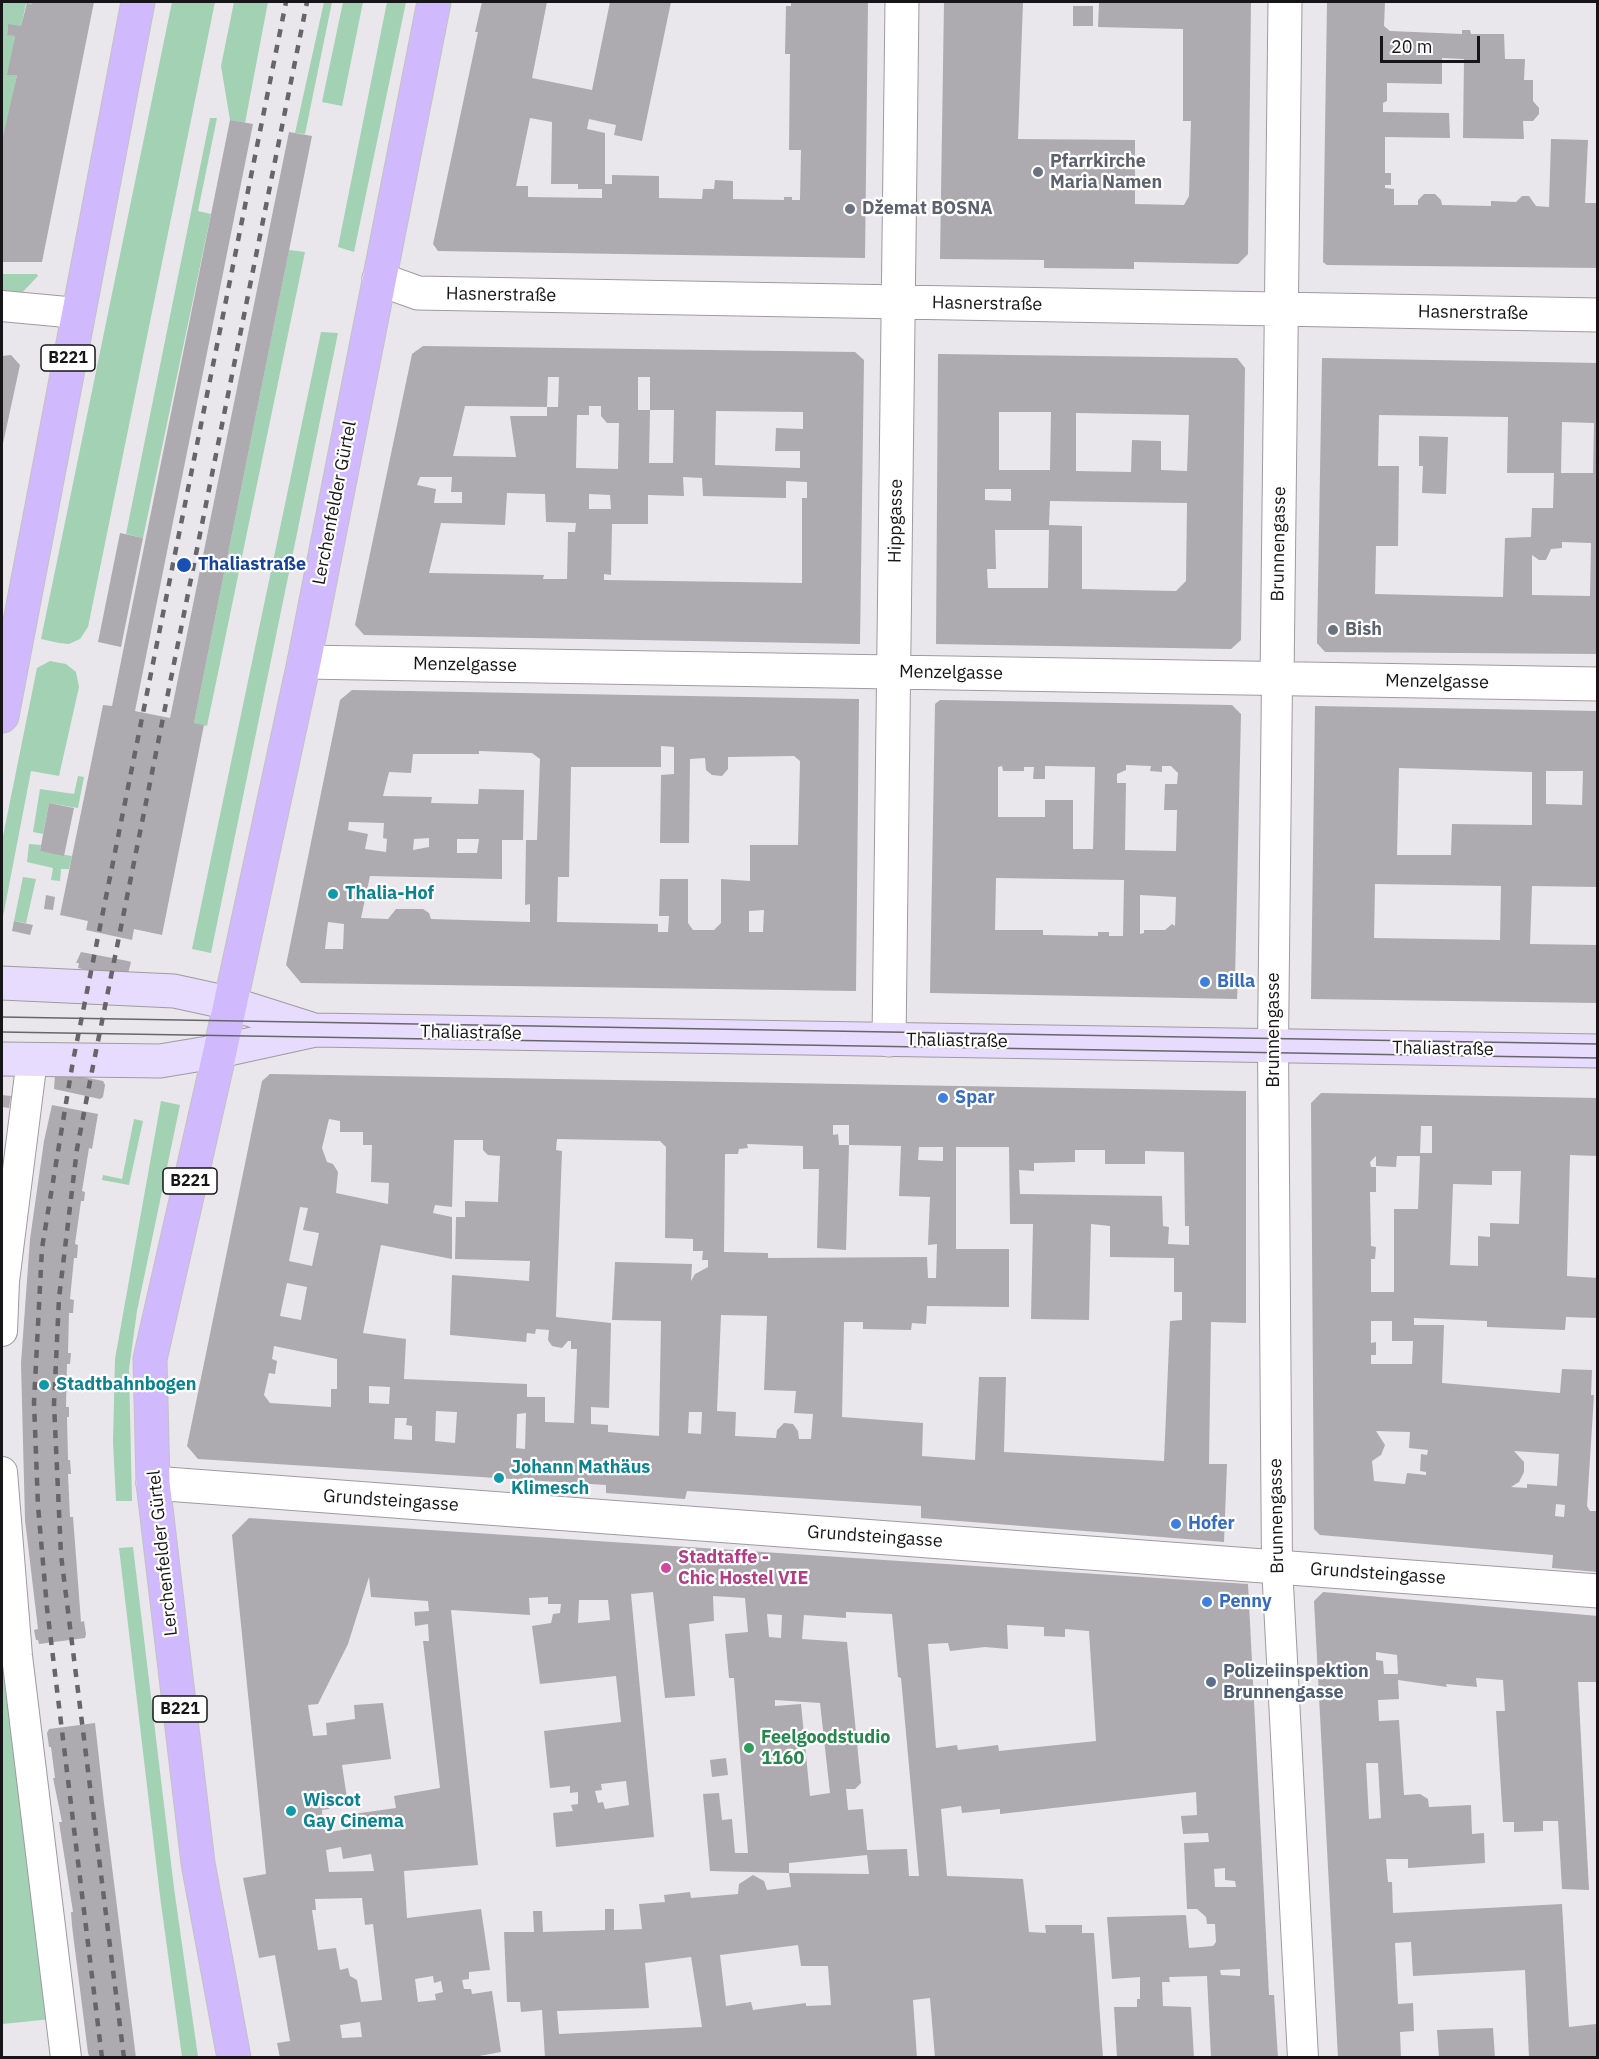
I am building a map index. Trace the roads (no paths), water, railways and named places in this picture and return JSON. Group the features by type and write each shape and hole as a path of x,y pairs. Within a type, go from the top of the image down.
{"main road":[{"name":"B221","path":"2,716 76,313 138,2"},
{"name":"Lerchenfelder Gürtel","path":"234,2058 198,1863 153,1483 150,1359 220,1051 304,662 434,2"},
{"path":"2,983 174,991 229,1003 316,1030"},
{"path":"17,1059 152,1061 220,1051 316,1030"},
{"name":"Thaliastraße","path":"316,1030 1598,1051"}],"street":[{"name":"Hippgasse","path":"889,1040 902,2"},
{"name":"Brunnengasse","path":"1286,2 1273,1046 1277,1566 1304,2058"},
{"name":"Hasnerstraße","path":"379,279 418,293 1598,315"},
{"path":"2,306 76,313"},
{"name":"Menzelgasse","path":"304,662 1598,684"},
{"path":"2,1330 17,1059"},
{"path":"2,1472 17,1656 66,2058"},
{"name":"Grundsteingasse","path":"153,1483 1598,1591"}],"tram line":[{"path":"2,1017 1598,1044"},
{"path":"2,1032 1598,1058"}],"railway":[{"path":"102,2058 47,1608 38,1506 34,1402 42,1248 73,1061 286,2"},
{"path":"124,2058 61,1555 54,1404 59,1298 77,1149 307,2"}],"place":[{"name":"Pfarrkirche Maria Namen","path":"1038,172"},
{"name":"Džemat BOSNA","path":"850,209"},
{"name":"Thaliastraße","path":"184,565"},
{"name":"Bish","path":"1333,630"},
{"name":"Thalia-Hof","path":"333,894"},
{"name":"Billa","path":"1205,982"},
{"name":"Spar","path":"943,1098"},
{"name":"Stadtbahnbogen","path":"44,1385"},
{"name":"Johann Mathäus Klimesch","path":"499,1478"},
{"name":"Hofer","path":"1176,1524"},
{"name":"Stadtaffe - Chic Hostel VIE","path":"666,1568"},
{"name":"Penny","path":"1207,1602"},
{"name":"Polizeiinspektion Brunnengasse","path":"1211,1682"},
{"name":"Feelgoodstudio 1160","path":"749,1748"},
{"name":"Wiscot Gay Cinema","path":"291,1811"}]}
